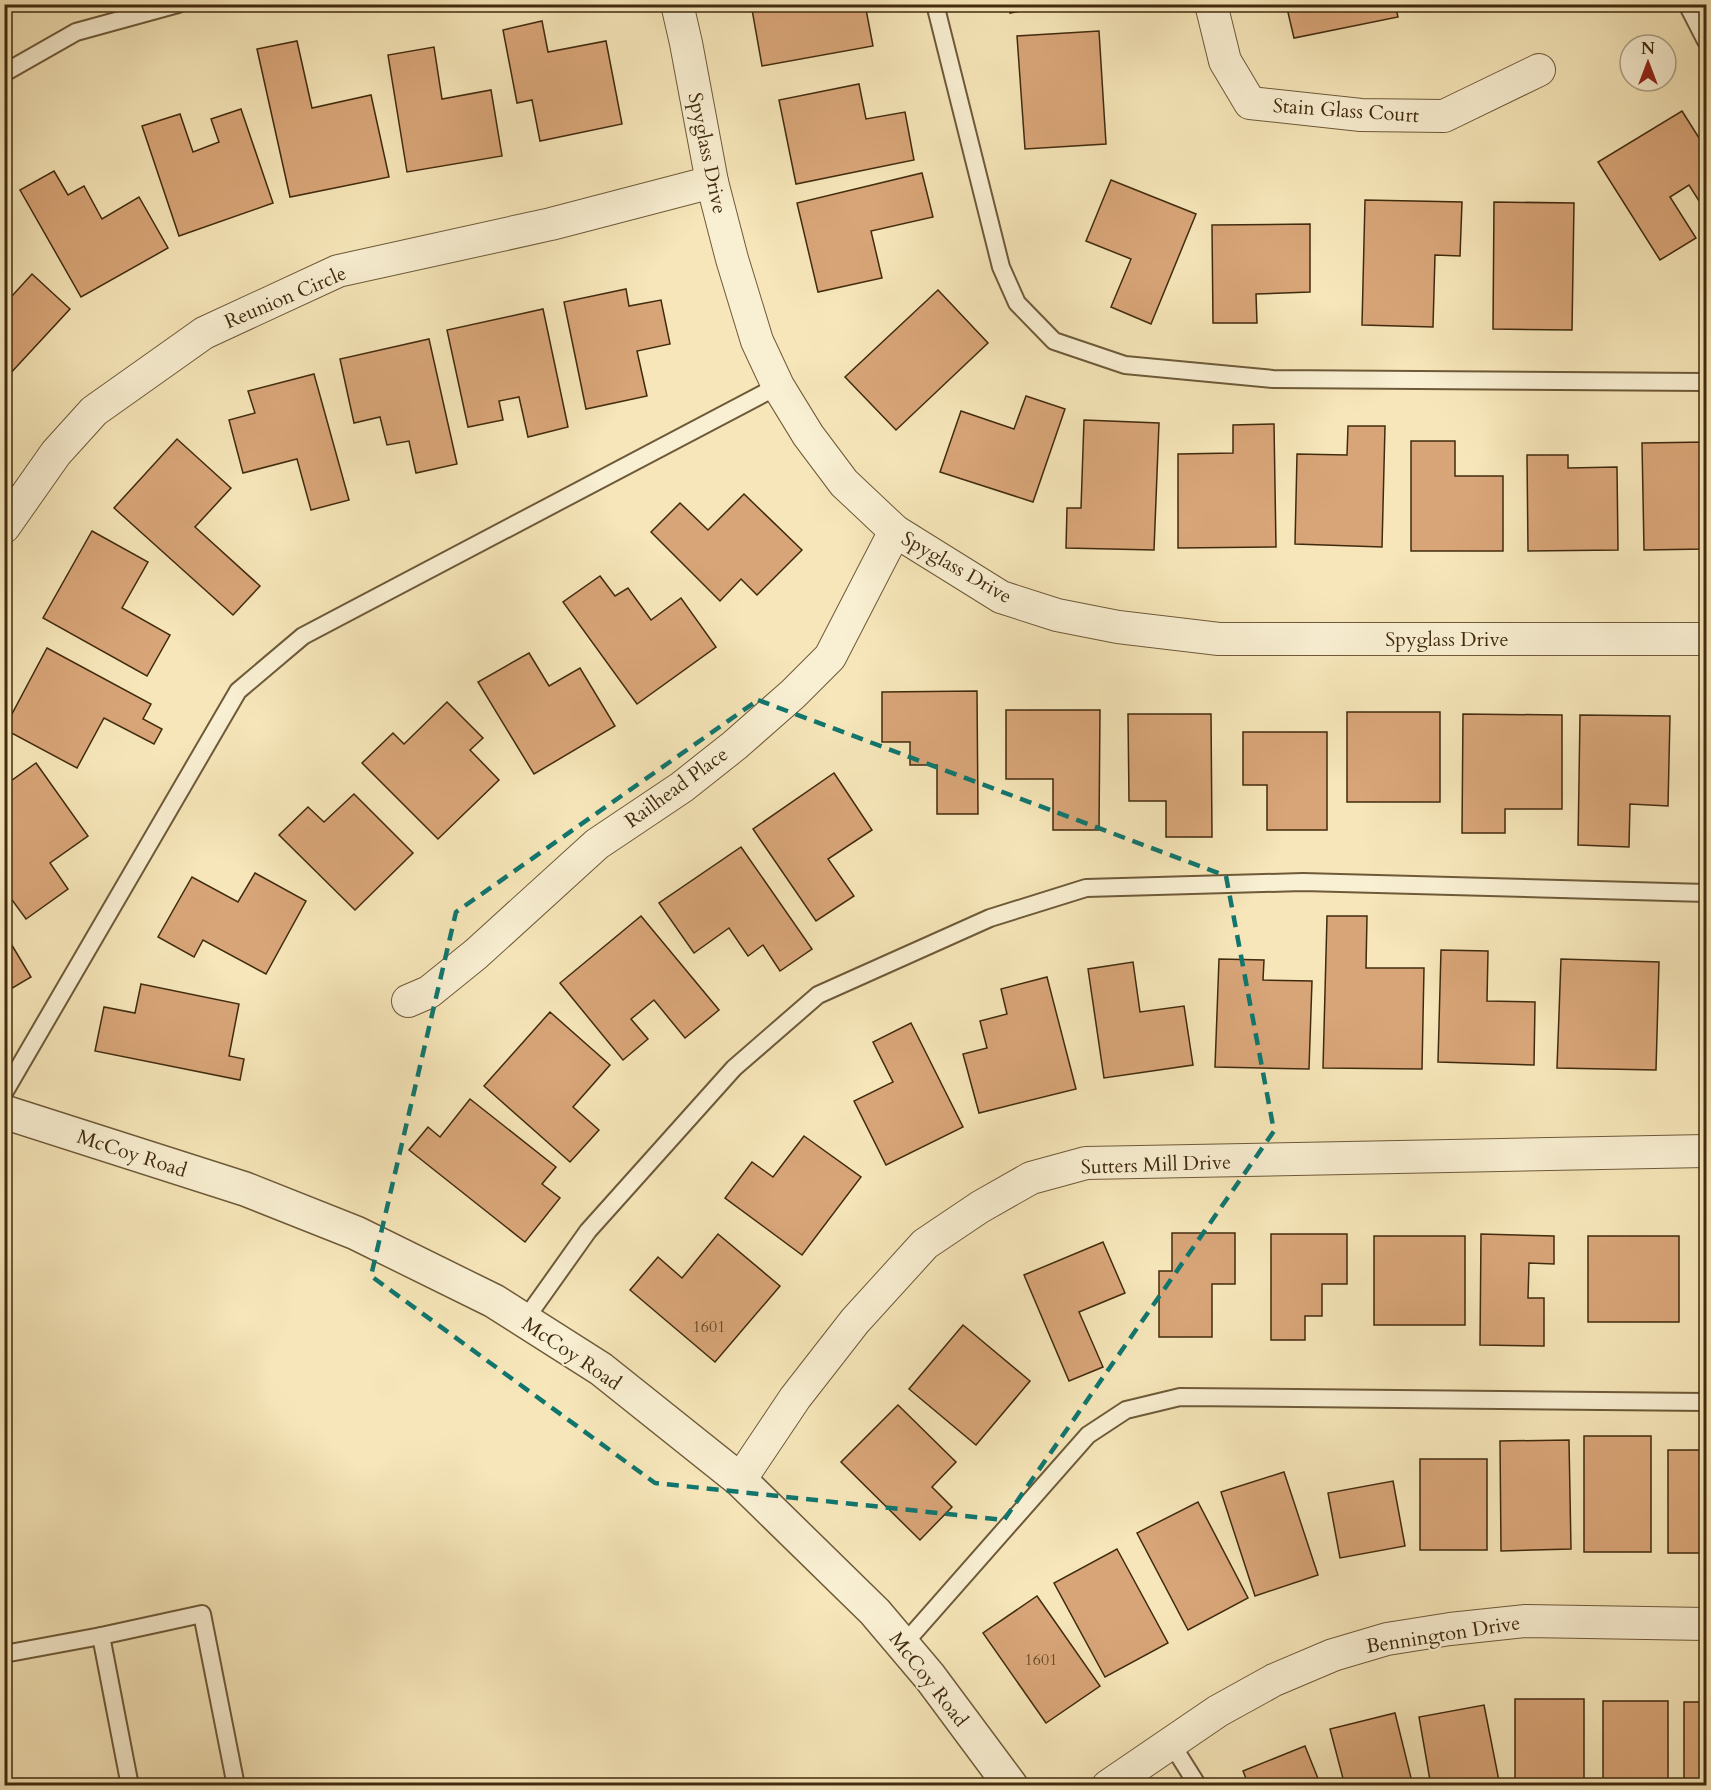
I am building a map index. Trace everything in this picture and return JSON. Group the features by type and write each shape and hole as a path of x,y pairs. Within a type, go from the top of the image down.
{"street":[{"name":"Spyglass Drive","path":"677,4 687,43 712,182 732,259 757,341 778,386 808,435 844,483 895,531 1001,597 1057,615 1118,627 1220,639 1707,639"},
{"name":"Stain Glass Court","path":"1212,4 1224,61 1250,103 1361,115 1444,116 1539,70"},
{"name":"Reunion Circle","path":"4,527 56,453 94,411 204,333 338,271 551,224 712,182"},
{"name":"Railhead Place","path":"408,1001 429,992 476,954 597,844 682,787 735,745 801,686 830,657 895,531"},
{"name":"McCoy Road","path":"4,1112 245,1189 356,1233 494,1301 601,1369 740,1480 875,1612 930,1677 1011,1785"},
{"name":"Sutters Mill Drive","path":"740,1480 795,1398 848,1329 925,1244 980,1207 1031,1178 1086,1163 1707,1151"},
{"name":"Bennington Drive","path":"1107,1785 1218,1711 1274,1680 1333,1655 1387,1639 1526,1620 1707,1624"}],"lane":[{"path":"4,74 76,32 178,4"},
{"path":"934,4 1001,267 1017,303 1054,341 1125,365 1273,379 1707,382"},
{"path":"1687,4 1707,41"},
{"path":"4,1093 238,691 303,636 778,386"},
{"path":"524,1321 588,1231 734,1068 818,995 990,918 1086,888 1303,882 1707,893"},
{"path":"903,1645 1088,1435 1126,1410 1180,1397 1707,1402"},
{"path":"4,1654 202,1614 236,1785"},
{"path":"101,1636 130,1785"},
{"path":"1171,1743 1198,1785"}],"highlighted area":[{"path":"758,700 1226,876 1274,1131 1004,1520 655,1483 371,1276 456,912"}],"building":[{"path":"751,4 865,4 873,46 762,66"},
{"path":"1009,4 1059,4 1010,13"},
{"path":"1286,4 1395,4 1398,17 1294,38"},
{"path":"542,21 548,52 606,41 622,124 540,141 532,100 517,103 503,30"},
{"path":"1099,31 1106,144 1025,149 1017,36"},
{"path":"297,41 312,108 371,95 389,177 290,197 257,49"},
{"path":"434,47 442,99 491,90 502,156 407,172 388,55"},
{"path":"859,84 866,119 905,112 914,160 796,184 779,100"},
{"path":"241,109 273,203 179,236 142,126 180,114 193,152 219,142 211,119"},
{"path":"1682,111 1706,149 1706,212 1689,185 1670,197 1696,238 1660,260 1598,162"},
{"path":"54,171 68,195 84,186 102,219 139,197 168,248 81,297 20,190"},
{"path":"922,173 933,217 871,231 882,278 818,292 797,203"},
{"path":"1111,180 1196,214 1151,324 1111,307 1131,259 1086,241"},
{"path":"1365,200 1462,202 1460,256 1435,255 1433,327 1362,325"},
{"path":"1494,202 1574,203 1572,330 1493,329"},
{"path":"1310,224 1310,292 1256,294 1257,323 1213,323 1212,225"},
{"path":"32,274 70,309 7,377 4,375 4,289 12,296"},
{"path":"626,289 629,306 661,300 670,344 637,351 647,396 586,409 564,302"},
{"path":"938,290 988,343 896,430 845,377"},
{"path":"543,309 568,427 528,437 519,397 499,401 503,420 468,427 447,330"},
{"path":"429,339 457,464 416,473 409,441 387,445 380,417 354,423 340,359"},
{"path":"314,374 349,500 311,510 297,459 243,473 229,420 255,413 248,391"},
{"path":"1026,396 1065,409 1033,502 940,472 961,411 1014,429"},
{"path":"1084,420 1159,423 1154,550 1066,548 1067,508 1081,508"},
{"path":"1274,424 1276,547 1178,548 1178,454 1233,453 1233,425"},
{"path":"1348,426 1385,426 1382,547 1295,544 1297,454 1347,455"},
{"path":"177,439 231,488 195,527 260,586 233,615 114,508"},
{"path":"1411,441 1455,441 1455,476 1503,476 1503,551 1411,551"},
{"path":"1706,442 1706,549 1644,550 1642,443"},
{"path":"1527,455 1568,455 1568,468 1617,467 1618,550 1528,551"},
{"path":"744,494 802,550 757,595 741,579 720,601 651,532 680,503 708,530"},
{"path":"92,531 148,562 122,608 170,635 147,676 43,618"},
{"path":"600,576 615,596 628,588 651,620 681,598 716,647 637,704 563,602"},
{"path":"47,648 151,704 143,719 162,729 154,744 104,718 77,768 4,729"},
{"path":"529,653 549,686 580,668 615,726 534,774 478,682"},
{"path":"977,691 978,814 937,814 937,765 910,765 910,742 882,742 882,692"},
{"path":"447,702 483,738 470,750 499,780 438,839 362,763 393,733 404,744"},
{"path":"1006,710 1100,710 1099,830 1053,830 1053,779 1006,779"},
{"path":"1347,712 1440,712 1440,802 1347,802"},
{"path":"1128,714 1211,714 1212,837 1166,837 1166,801 1129,801"},
{"path":"1463,714 1562,715 1562,809 1505,809 1505,833 1462,833"},
{"path":"1580,715 1670,716 1668,806 1630,804 1629,847 1578,845"},
{"path":"1243,732 1327,732 1327,830 1267,830 1267,785 1243,785"},
{"path":"36,763 88,836 50,863 68,889 26,919 4,889 4,786"},
{"path":"834,773 872,830 828,859 854,896 816,921 753,829"},
{"path":"354,794 413,853 355,910 279,835 308,807 324,822"},
{"path":"741,847 812,949 780,971 763,945 748,956 729,928 694,953 659,903"},
{"path":"255,873 306,901 266,974 203,940 194,957 158,937 192,877 238,902"},
{"path":"641,916 719,1010 685,1038 654,1000 631,1019 648,1039 623,1060 560,983"},
{"path":"1327,916 1367,916 1366,968 1424,968 1422,1069 1323,1068"},
{"path":"4,932 31,977 4,993"},
{"path":"1441,950 1488,951 1487,1001 1535,1002 1534,1065 1438,1062"},
{"path":"1219,959 1264,960 1263,980 1312,981 1309,1069 1215,1067"},
{"path":"1561,959 1659,962 1656,1070 1557,1068"},
{"path":"1133,962 1140,1012 1184,1006 1193,1065 1104,1078 1088,969"},
{"path":"1047,977 1076,1089 979,1113 963,1054 987,1048 980,1021 1007,1014 1001,989"},
{"path":"141,984 239,1004 229,1056 244,1059 240,1080 95,1051 104,1007 135,1013"},
{"path":"550,1012 610,1065 573,1107 599,1130 570,1162 484,1086"},
{"path":"911,1023 963,1127 886,1165 854,1101 893,1082 873,1042"},
{"path":"470,1099 556,1167 542,1184 560,1198 525,1242 409,1150 428,1127 440,1137"},
{"path":"804,1136 861,1177 802,1255 725,1198 752,1162 773,1177"},
{"path":"1172,1233 1235,1233 1235,1284 1212,1284 1212,1337 1159,1337 1159,1271 1172,1271"},
{"path":"718,1234 780,1286 715,1362 630,1290 658,1257 682,1278"},
{"path":"1271,1234 1347,1234 1347,1284 1322,1284 1322,1316 1305,1316 1305,1340 1271,1340"},
{"path":"1481,1234 1554,1236 1554,1264 1529,1263 1528,1298 1544,1298 1544,1346 1480,1345"},
{"path":"1374,1236 1465,1236 1465,1325 1374,1325"},
{"path":"1588,1236 1679,1236 1679,1322 1588,1322"},
{"path":"1701,1239 1706,1239 1706,1345 1701,1345"},
{"path":"1103,1242 1125,1293 1079,1312 1103,1367 1069,1381 1024,1275"},
{"path":"963,1325 1030,1381 976,1445 909,1389"},
{"path":"898,1405 956,1462 932,1487 952,1507 920,1540 841,1462"},
{"path":"1584,1436 1651,1436 1651,1552 1584,1552"},
{"path":"1569,1440 1571,1549 1501,1551 1500,1441"},
{"path":"1668,1450 1706,1450 1706,1553 1668,1553"},
{"path":"1420,1459 1487,1459 1487,1550 1420,1550"},
{"path":"1284,1472 1318,1575 1255,1596 1221,1492"},
{"path":"1393,1481 1405,1546 1340,1558 1328,1493"},
{"path":"1198,1502 1248,1598 1188,1630 1137,1533"},
{"path":"1117,1549 1168,1643 1105,1677 1054,1583"},
{"path":"1037,1596 1100,1686 1046,1723 983,1633"},
{"path":"1515,1699 1584,1699 1584,1786 1515,1786"},
{"path":"1603,1701 1668,1701 1668,1783 1603,1786"},
{"path":"1684,1702 1706,1702 1706,1786 1684,1786"},
{"path":"1484,1705 1500,1786 1431,1786 1419,1717"},
{"path":"1395,1713 1413,1786 1345,1786 1330,1729"},
{"path":"1305,1746 1321,1786 1249,1786 1243,1771"}]}
